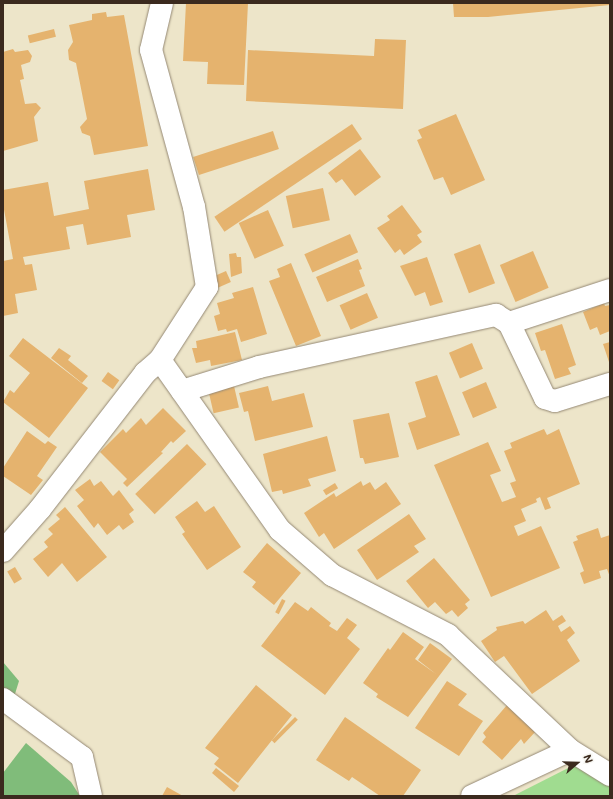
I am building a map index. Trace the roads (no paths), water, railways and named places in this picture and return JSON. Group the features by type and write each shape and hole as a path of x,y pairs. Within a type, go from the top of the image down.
{"street":[{"path":"3,551 40,509 145,373 160,360 207,287 194,207 151,50 162,3"},
{"path":"509,323 610,290"},
{"path":"182,390 259,367 496,315 509,323 545,398 555,401 610,384"},
{"path":"160,360 280,530 332,575 448,635 570,750 610,775"},
{"path":"3,699 82,757 91,796"},
{"path":"472,796 570,750"}]}
